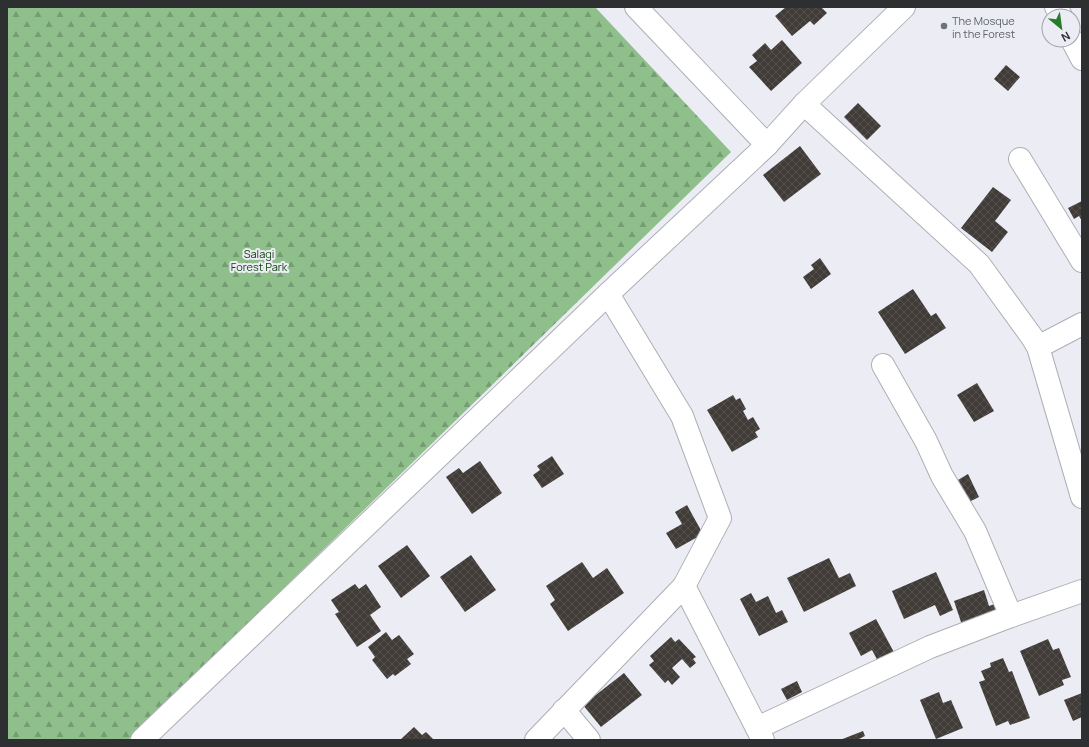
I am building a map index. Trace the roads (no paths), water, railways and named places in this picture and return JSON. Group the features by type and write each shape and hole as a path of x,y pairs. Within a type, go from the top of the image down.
{"street":[{"path":"636,7 767,145"},
{"path":"142,740 608,294 767,145 804,104 904,7"},
{"path":"1076,48 1082,59"},
{"path":"804,104 979,264 1038,347 1082,497"},
{"path":"1020,159 1082,261"},
{"path":"536,740 684,586 720,518 682,416 608,294"},
{"path":"1038,347 1082,324"},
{"path":"883,365 926,441 942,476 975,530 1011,616"},
{"path":"684,586 760,734 930,647 1082,591"},
{"path":"564,710 589,740"}],"place":[{"name":"The Mosque in the Forest","path":"944,26"}],"park label":[{"name":"Salagi Forest Park","path":"259,259"}]}
